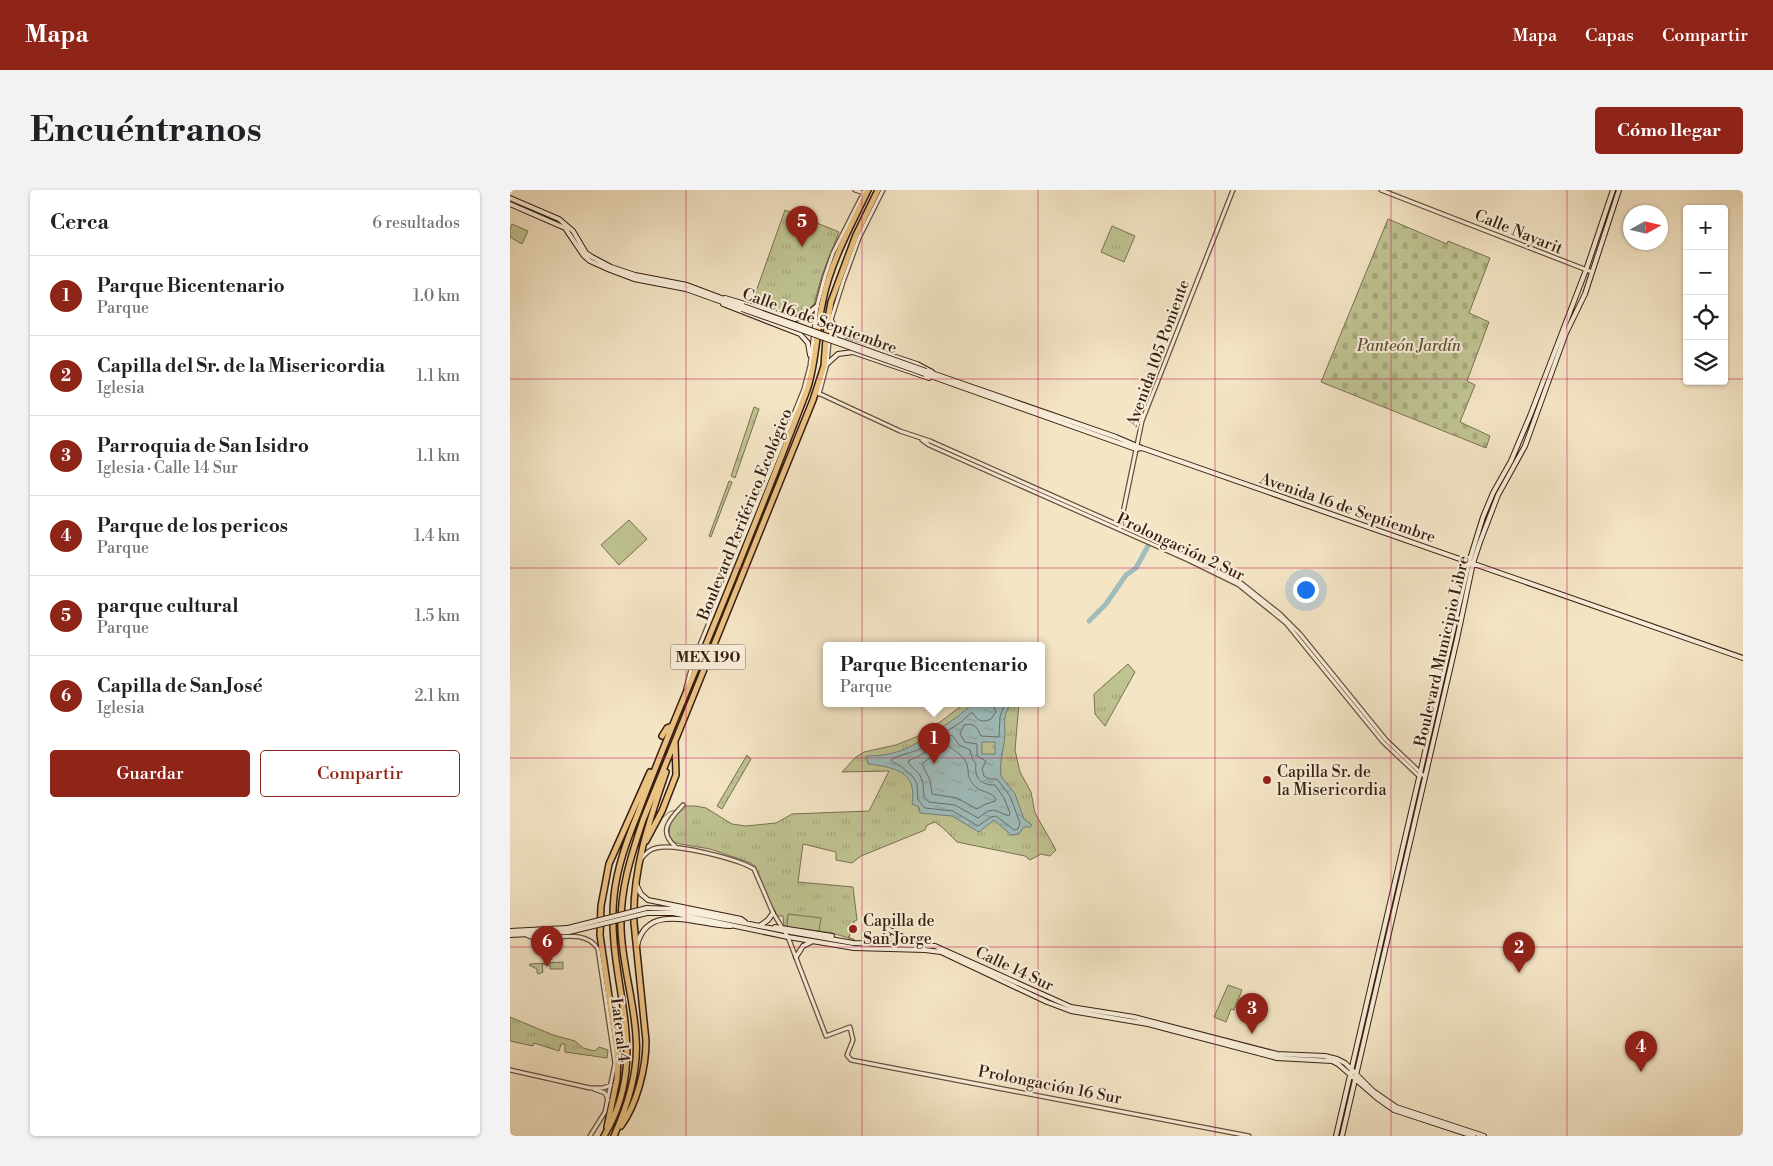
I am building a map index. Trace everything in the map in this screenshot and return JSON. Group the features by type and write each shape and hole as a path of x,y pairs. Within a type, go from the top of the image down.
{"highway":[{"name":"Boulevard Periférico Ecológico","path":"615,1134 624,1114 631,1088 636,1067 637,1047 621,934 623,886 637,838 672,748 817,393 824,366 827,324 831,302 856,235 878,190"},
{"name":"Boulevard Periférico Ecológico","path":"605,1135 615,1116 621,1097 628,1055 628,1033 613,938 612,914 615,885 622,856 658,759 726,597 807,390 829,274 866,192"},
{"path":"662,736 667,728 672,726"},
{"path":"643,845 662,811 676,775 675,741"},
{"path":"615,1134 636,1099 646,1054 633,908 643,845 672,756 672,748"},
{"path":"605,1135 617,1079 618,1058 607,994 600,934 600,914 605,880 614,850 658,759"}],"main road":[{"name":"Boulevard Municipio Libre","path":"1336,1136 1419,774 1482,517 1511,461 1530,416 1586,270 1612,190"},
{"name":"Boulevard Municipio Libre","path":"1342,1136 1424,778 1458,639 1471,563 1498,495 1525,446 1566,333 1585,294 1619,190"},
{"name":"Calle 16 de Septiembre","path":"510,198 559,219 573,231 586,253 611,267 635,275 676,282 742,308 1137,447"},
{"name":"Calle 16 de Septiembre","path":"510,204 565,228 584,256 610,270 634,279 681,288 716,298"},
{"path":"716,298 730,298 794,319 804,317 816,306"},
{"path":"716,298 728,308 800,334 808,343 810,355"},
{"path":"831,320 836,331 844,340 917,364 936,376"},
{"path":"827,364 841,353 853,352 915,374 936,376"},
{"name":"Avenida 16 de Septiembre","path":"1137,447 1743,658"},
{"path":"636,881 641,894 648,900 741,919 747,923"},
{"name":"Calle 14 Sur","path":"512,933 568,928 654,908 673,909 843,941 935,946 1071,1007 1134,1017 1277,1054 1325,1056 1337,1059 1345,1063 1351,1072 1377,1098 1394,1110 1473,1136"},
{"path":"762,926 773,913"},
{"name":"Calle 14 Sur","path":"713,918 736,926 854,948 941,952 1071,1011 1148,1024 1277,1058 1332,1061 1351,1072"},
{"path":"637,948 645,929 653,923 664,919 736,926"},
{"path":"888,928 908,940 910,950"},
{"name":"Calle 14 Sur","path":"512,933 525,934 534,932"},
{"path":"872,944 888,934"},
{"path":"796,957 803,946 814,942"},
{"path":"1345,1063 1354,1061"},
{"name":"Calle 14 Sur","path":"1356,1077 1396,1107 1484,1136"}],"street":[{"path":"686,691 693,662 804,389 816,306 829,261 866,192 855,190"},
{"path":"817,393 827,364 831,320 852,256 883,190"},
{"name":"Avenida 105 Poniente","path":"1120,528 1142,421 1233,190"},
{"name":"Calle Nayarit","path":"1381,190 1592,272"},
{"name":"Prolongación 2 Sur","path":"817,393 922,440 928,445 1234,579 1266,602 1300,634 1386,740 1424,778"},
{"path":"676,847 668,838 666,829 671,819 683,805"},
{"path":"639,862 648,852 655,848 676,847 709,854 753,868 773,913 788,937 796,957"},
{"name":"Lateral 4","path":"525,934 528,937 543,938 579,937 595,945 599,952 607,994 615,1058 608,1100 603,1116 590,1136"},
{"name":"Prolongación 16 Sur","path":"796,957 826,1036 850,1028 853,1040 847,1056 849,1059 1249,1136"},
{"path":"510,1070 603,1090 611,1085"},
{"path":"603,1090 608,1100"}],"green space":[{"path":"785,210 839,232 822,275 814,304 803,315 784,314 753,300"},
{"name":"Panteón Jardín","path":"1388,219 1447,244 1448,241 1490,258 1469,313 1489,322 1467,381 1475,385 1460,422 1490,436 1486,448 1321,382"},
{"path":"512,224 528,231 522,244 510,237"},
{"path":"1112,226 1135,236 1124,262 1101,252"},
{"path":"754,407 759,409 735,478 731,476"},
{"path":"729,481 732,482 711,537 709,536"},
{"path":"629,520 647,539 619,565 601,545"},
{"path":"1128,664 1135,672 1105,726 1095,714 1094,694"},
{"path":"960,707 1019,707 1015,750 1020,772 1031,792 1035,813 1056,850 1050,856 1041,854 1030,860 1025,856 957,842 935,822 927,825 925,830 861,856 852,863 836,860 836,852 803,844 798,882 853,887 857,920 853,922 855,924 848,925 850,936 848,937 855,940 832,933 784,926 783,916 778,916 773,910 755,866 710,849 674,842 669,835 670,824 683,806 706,808 732,824 746,826 776,823 792,814 869,811 889,771 842,772 856,757 864,752 896,745 916,737"},
{"path":"747,755 751,759 722,809 717,806"},
{"path":"788,914 821,918 819,931 787,927"},
{"path":"563,962 563,969 550,969 550,965 542,964 543,972 539,974 537,969 529,965 530,964"},
{"path":"1228,985 1242,990 1234,1010 1231,1009 1226,1022 1214,1017"},
{"path":"510,1017 553,1035 575,1041 583,1048 595,1051 599,1047 608,1050 607,1058 565,1052 565,1044 561,1044 559,1051 534,1043 533,1046 510,1041"}],"water":[{"path":"969,707 1008,707 1005,716 1001,776 1015,794 1024,819 1032,825 1024,827 1019,834 1011,835 994,820 979,832 952,816 920,813 919,807 912,804 913,793 911,784 902,773 894,769 868,764 866,756 878,756 905,749 961,714","holes":["982,742 995,742 995,754 982,754"]}],"waterway":[{"path":"1089,621 1106,604 1126,575 1136,568 1148,546"},
{"path":"1089,621 1106,605 1127,574 1135,569 1148,547"},
{"path":"660,820 669,812 676,810"}],"place":[{"name":"parque cultural","path":"802,247"},
{"name":"Parque Bicentenario","path":"934,764"},
{"name":"Capilla Sr. de la Misericordia","path":"1267,780"},
{"name":"Capilla de San Jorge","path":"853,929"},
{"name":"Capilla de San José","path":"547,967"},
{"name":"Capilla del Sr. de la Misericordia","path":"1519,973"},
{"name":"Parroquia de San Isidro","path":"1252,1034"},
{"name":"Parque de los pericos","path":"1641,1072"}]}
